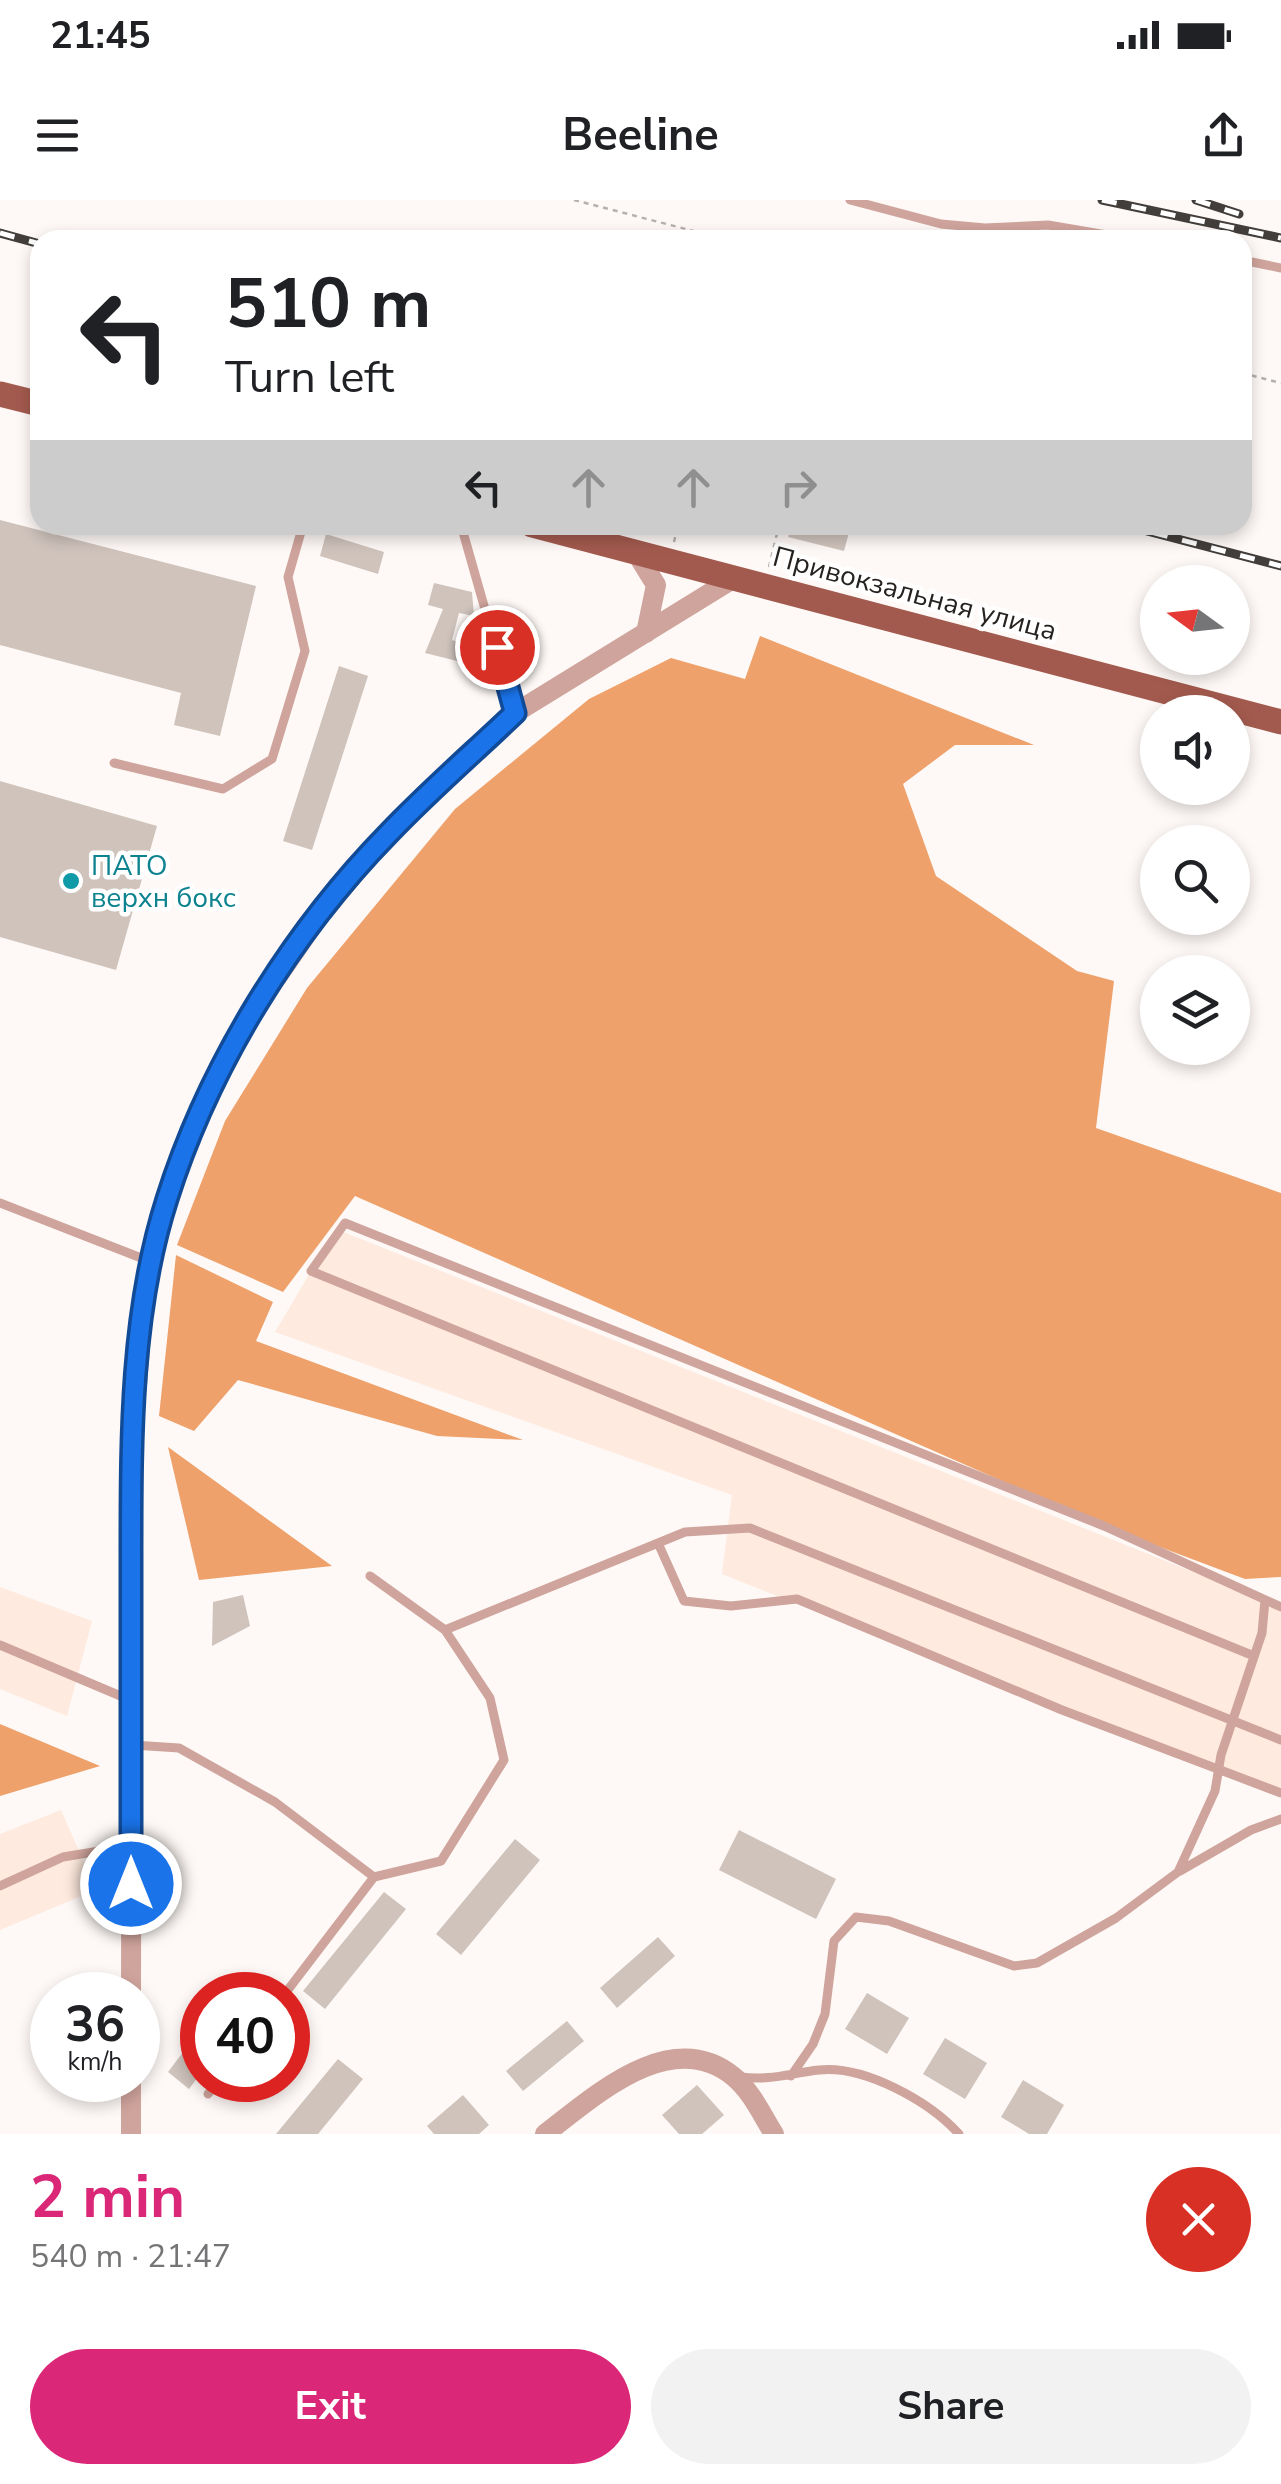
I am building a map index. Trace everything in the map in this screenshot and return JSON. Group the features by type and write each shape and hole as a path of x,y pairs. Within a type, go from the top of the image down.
{"main road":[{"path":"0,394 30,402"},
{"name":"Привокзальная улица","path":"572,535 1281,722"}],"street":[{"path":"635,551 656,585 646,634"},
{"path":"137,1972 131,1846 132,1445 152,1262 166,1200 199,1113 251,1016 315,922 387,834 515,713 736,578"},
{"path":"545,2134 596,2095 653,2062 696,2058 733,2076 774,2134"},
{"path":"131,2134 135,2102"}],"lane":[{"path":"850,200 941,224 985,228 1048,225 1077,230"},
{"path":"1252,262 1281,268"},
{"path":"114,763 224,790 272,760 305,651 288,577 300,535"},
{"path":"465,535 515,713"},
{"path":"0,1203 152,1262"},
{"path":"1254,1656 311,1272 345,1222 1104,1526 1281,1606"},
{"path":"445,1630 685,1532 750,1528 1281,1740"},
{"path":"658,1543 684,1600 731,1606 796,1599 1062,1710 1281,1793"},
{"path":"302,1972 374,1877 441,1861 504,1760 490,1698 445,1630 370,1576"},
{"path":"1178,1872 1215,1791 1232,1721 1254,1656 1265,1600"},
{"path":"0,1644 130,1700"},
{"path":"131,1744 180,1748 275,1802 374,1877"},
{"path":"791,2076 813,2044 825,2014 834,1941 856,1917 889,1922 1014,1966 1038,1963 1116,1918 1178,1872 1251,1830 1281,1819"},
{"path":"0,1886 63,1857 131,1846"},
{"path":"733,2076 763,2080 818,2070 865,2076 922,2106 959,2134"}],"path":[{"path":"574,200 690,230"},
{"path":"1252,376 1281,383"},
{"path":"672,549 676,535"},
{"path":"765,584 776,535"}],"shaded area":[{"path":"760,636 1034,745 955,745 903,784 936,876 1077,971 1114,981 1096,1128 1281,1193 1281,1577 1245,1579 1104,1526 355,1196 283,1292 177,1245 225,1121 307,988 455,809 589,699 671,658 745,679"},
{"path":"336,1229 1281,1607 1281,1797 722,1574 732,1495 275,1332"},
{"path":"176,1255 273,1302 256,1341 523,1440 437,1436 238,1380 194,1431 159,1416"},
{"path":"168,1447 332,1566 199,1580"},
{"path":"0,1587 92,1621 67,1716 0,1689"},
{"path":"0,1724 100,1766 0,1796"},
{"path":"61,1810 96,1890 0,1930 0,1834"}],"building":[{"path":"0,520 30,528 30,535 58,535 256,586 220,736 174,725 181,693 0,645"},
{"path":"326,535 384,552 378,574 320,556"},
{"path":"788,535 848,535 844,551"},
{"path":"434,583 472,592 474,616 459,613 452,640 462,643 457,661 425,653 443,609 428,605"},
{"path":"339,666 368,676 312,850 283,841"},
{"name":"ПАТО верхн бокс","path":"0,781 157,826 116,970 0,937"},
{"path":"243,1595 250,1626 212,1646 213,1602"},
{"path":"739,1830 836,1879 816,1919 719,1870"},
{"path":"515,1839 540,1860 461,1955 436,1934"},
{"path":"384,1892 406,1909 325,2009 310,1997 310,1982"},
{"path":"658,1937 675,1956 617,2008 600,1988"},
{"path":"867,1993 909,2018 887,2054 845,2029"},
{"path":"567,2021 584,2041 523,2091 506,2071"},
{"path":"945,2038 987,2063 965,2099 923,2074"},
{"path":"180,2056 180,2082 168,2072"},
{"path":"338,2059 363,2079 318,2134 276,2134 302,2102 310,2102 310,2093"},
{"path":"1023,2080 1064,2105 1047,2134 1029,2134 1001,2117"},
{"path":"697,2085 724,2115 702,2134 679,2134 662,2115"},
{"path":"463,2095 489,2125 479,2134 434,2134 427,2126"}],"railway":[{"path":"1102,200 1243,230"},
{"path":"1196,200 1239,214"},
{"path":"1252,232 1281,238"},
{"path":"0,233 30,241"},
{"path":"1162,535 1281,566"}],"place":[{"name":"ПАТО верхн бокс","path":"71,881"}],"route":[{"path":"131,1884 132,1445 145,1288 166,1200 216,1080 251,1016 315,922 387,834 515,713 497,647"}]}
